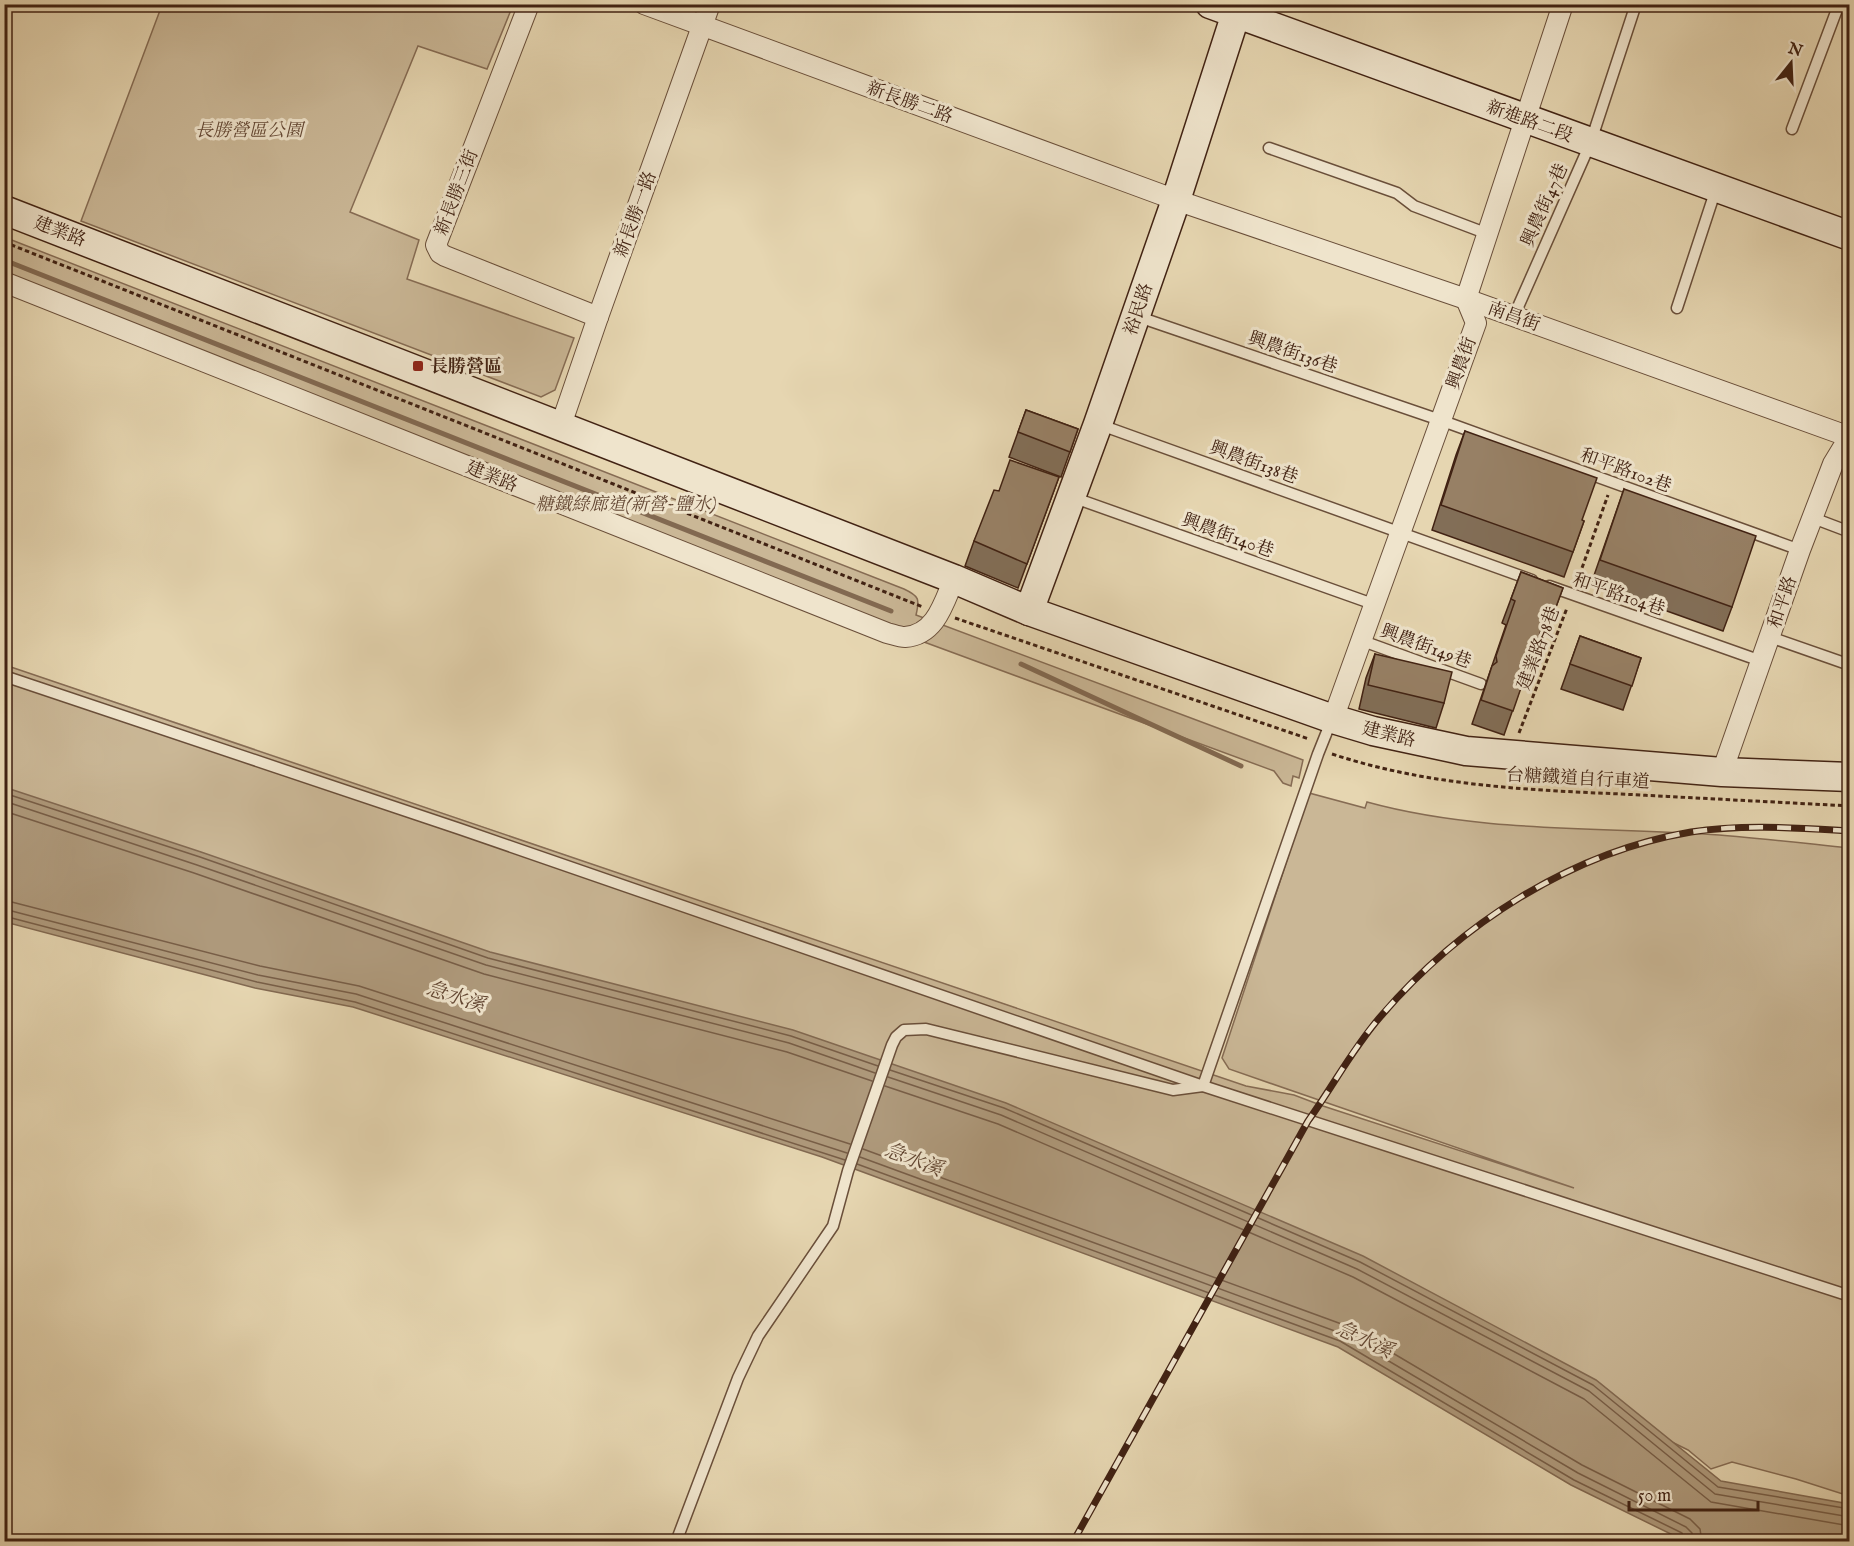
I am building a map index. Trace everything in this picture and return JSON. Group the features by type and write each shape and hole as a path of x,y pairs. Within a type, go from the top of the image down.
{"street":[{"name":"新長勝三街","path":"529,4 436,245 440,253 445,256 598,317"},
{"name":"新長勝二路","path":"644,4 1176,200"},
{"name":"新長勝一路","path":"561,425 710,4"},
{"path":"1466,299 1563,4"},
{"name":"新進路二段","path":"1228,8 1590,144 1850,236"},
{"name":"裕民路","path":"1029,611 1072,497 1176,200 1228,8"},
{"name":"南昌街","path":"1176,200 1466,299 1849,437"},
{"name":"建業路","path":"4,210 561,425 954,579 1029,611 1333,719 1373,731 1467,751 1722,772 1850,777"},
{"name":"建業路","path":"4,282 887,633 905,637 934,623 954,579"},
{"name":"興農街","path":"1333,719 1476,323 1466,299"},
{"name":"和平路","path":"1722,772 1800,550 1833,464 1849,437"}],"lane":[{"name":"興農街47巷","path":"1514,316 1590,144 1636,4"},
{"path":"1792,129 1841,4 1850,7"},
{"path":"1269,148 1397,193 1414,206 1488,234"},
{"path":"1677,308 1716,189"},
{"name":"興農街136巷","path":"1136,316 1440,420"},
{"name":"和平路102巷","path":"1440,420 1800,550"},
{"name":"興農街138巷","path":"1098,424 1399,532"},
{"name":"興農街140巷","path":"1072,497 1373,604"},
{"path":"1813,518 1850,532"},
{"name":"和平路104巷","path":"1399,532 1761,661"},
{"path":"1770,637 1850,665"},
{"name":"興農街149巷","path":"1360,640 1481,684"},
{"path":"4,676 460,829 1203,1086 1850,1296"},
{"path":"1203,1086 1317,744 1333,719"},
{"path":"676,1542 738,1378 758,1336 833,1226 848,1171 877,1084 896,1037 904,1030 926,1029 1173,1090 1203,1086"}],"path":[{"name":"台糖鐵道自行車道","path":"4,242 940,613 1317,744 1327,752 1358,762 1414,776 1466,784 1532,790 1850,806"},
{"name":"建業路78巷","path":"1511,754 1612,483"}],"green space":[{"name":"長勝營區公園","path":"162,5 513,5 487,69 418,46 350,212 419,240 407,279 574,338 555,390 541,397 81,221"},
{"name":"糖鐵綠廊道(新營-鹽水)","path":"4,237 904,589 917,599 916,615 1303,760 1299,778 1293,776 1291,786 1283,783 1274,771 886,628 5,280"},
{"path":"5,665 1246,1086 1294,1095 1574,1188 1229,1069 1222,1058 1309,793 1365,808 1367,802 1450,819 1534,827 1704,834 1849,848 1849,1496 1732,1462 1711,1469 1688,1450 1587,1400 5,803"}],"water":[{"name":"急水溪","path":"4,787 490,952 793,1030 1006,1103 1363,1256 1596,1380 1721,1481 1849,1504 1849,1541 1685,1541 1571,1485 1338,1347 822,1157 353,1007 255,988 5,922"}],"building":[{"path":"1026,410 1078,429 1070,452 1018,432"},
{"path":"1465,431 1597,478 1573,552 1441,505"},
{"path":"1010,460 1059,477 1027,564 974,541 994,490 999,491"},
{"path":"1624,489 1756,536 1732,607 1600,560"},
{"path":"1521,572 1563,588 1553,615 1547,613 1513,711 1481,700 1492,666 1497,662 1496,656 1515,601 1511,599"},
{"path":"1580,636 1641,658 1632,686 1570,664"},
{"path":"1375,654 1452,672 1444,703 1368,685"}],"waterway":[{"path":"4,260 891,611"},
{"path":"1021,664 1241,766"}],"railway":[{"path":"1073,1542 1308,1121 1371,1028 1412,983 1445,952 1520,897 1603,856 1646,842 1691,832 1730,828 1770,827 1850,831"}],"place":[{"name":"長勝營區","path":"418,366"}]}
